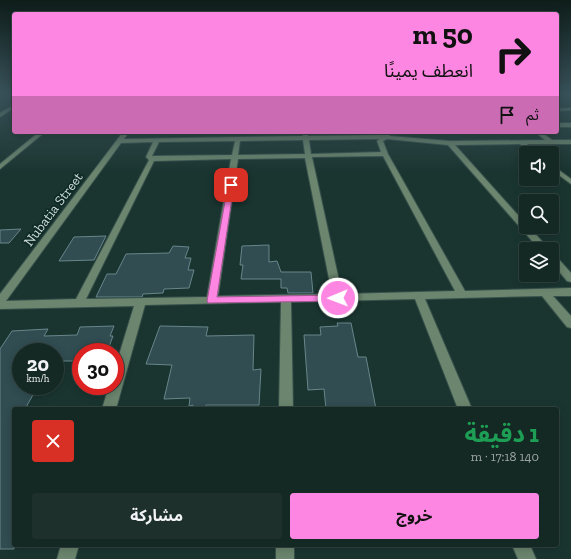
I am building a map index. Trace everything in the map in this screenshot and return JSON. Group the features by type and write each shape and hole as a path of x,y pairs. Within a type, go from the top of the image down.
{"street":[{"path":"560,125 571,125"},
{"path":"560,125 571,131"},
{"path":"0,167 40,134"},
{"name":"Nubatia Street","path":"0,304 125,134"},
{"path":"197,140 199,134"},
{"path":"390,134 380,141 385,154 462,295"},
{"path":"540,134 549,141"},
{"path":"120,141 197,140 306,135 385,137 450,143 571,142"},
{"path":"306,135 308,155 338,298"},
{"path":"212,301 238,138"},
{"path":"152,159 149,157 157,140"},
{"path":"522,142 526,146"},
{"path":"450,143 538,242"},
{"path":"152,159 385,154"},
{"path":"79,303 152,159"},
{"path":"559,173 571,182"},
{"path":"559,266 571,279"},
{"path":"0,304 286,300 571,292"},
{"path":"546,293 571,324"},
{"path":"419,297 464,407"},
{"path":"286,300 286,407"},
{"path":"110,407 140,302"},
{"path":"66,559 69,547"},
{"path":"285,547 285,559"},
{"path":"522,547 527,559"}],"building":[{"path":"21,229 9,243 0,243 0,230"},
{"path":"106,236 94,260 59,261 74,237"},
{"path":"269,245 269,262 277,261 281,272 311,272 313,293 288,293 287,288 281,288 281,279 241,279 243,265 240,265 242,246"},
{"path":"173,246 189,247 185,258 191,258 188,270 194,270 189,288 164,289 163,293 143,294 142,297 96,297 107,274 116,274 126,254 169,253"},
{"path":"337,323 351,323 358,357 366,357 376,407 326,407 324,389 308,390 304,335 321,335 320,327 338,326"},
{"path":"114,326 110,336 113,336 110,343 72,343 72,361 64,361 64,343 12,343 12,395 33,395 26,407 12,407 12,547 14,547 14,549 0,549 0,349 12,331 48,329 44,336 77,335 80,327"},
{"path":"160,326 208,327 206,336 254,335 253,370 261,369 259,405 206,405 206,407 192,407 193,405 189,406 190,398 164,399 172,365 146,364"}],"route":[{"path":"231,185 212,301 338,298"}]}
